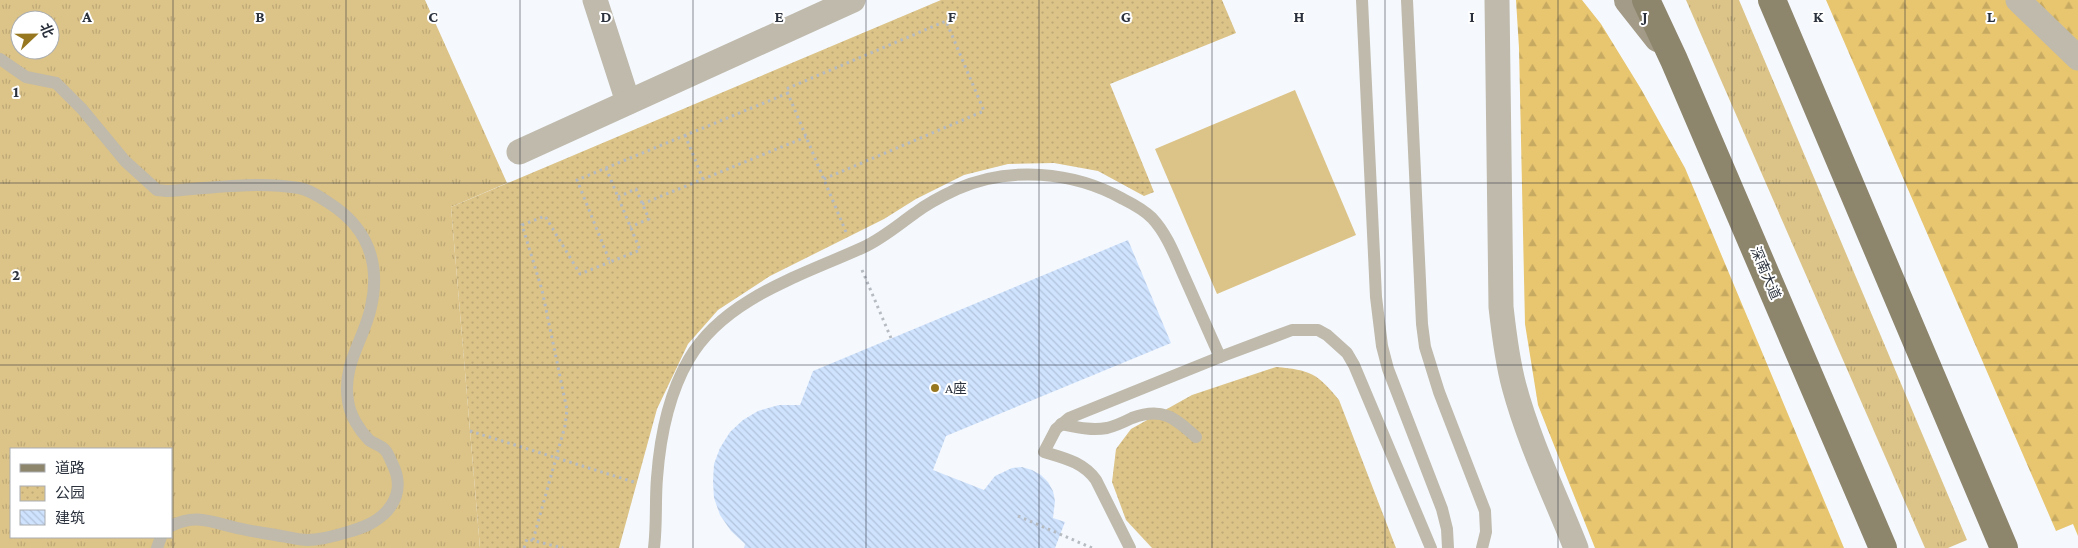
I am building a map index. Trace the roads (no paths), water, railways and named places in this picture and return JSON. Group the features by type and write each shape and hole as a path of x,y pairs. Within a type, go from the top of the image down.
{"main road":[{"path":"1628,0 1674,60"},
{"name":"深南大道","path":"1646,0 1674,60 1883,548"},
{"path":"1772,0 1999,538"}],"street":[{"path":"594,0 628,102"},
{"path":"1497,0 1501,297 1504,336 1510,369 1522,410 1576,548"},
{"path":"2018,0 2078,58"},
{"path":"519,152 837,3"}],"lane":[{"path":"1362,0 1376,297 1382,346 1388,369 1442,509 1447,529 1448,548"},
{"path":"1407,0 1422,324 1426,347 1439,392 1486,511 1486,532 1482,548"},
{"path":"0,60 26,77 56,83 82,109 125,161 157,190 255,186 301,188 317,195 340,210 353,222 364,237 371,254 374,275 372,305 367,324 351,357 348,401 358,426 370,441 386,450 398,474 400,487 395,500 387,511 363,528 327,538 306,540 233,527 202,518 182,520 172,525"},
{"path":"654,548 662,434 671,397 688,360 714,326 743,305 773,288 881,238 929,204 960,188 982,180 1005,175 1029,174 1083,182 1112,192 1152,218 1170,243 1220,357"},
{"path":"1130,548 1099,484 1091,472 1076,462 1044,452 1061,424 1069,418 1292,330 1318,330 1338,343 1354,365 1431,548"},
{"path":"1061,424 1084,429 1097,429 1158,412 1167,414 1196,437"}],"place":[{"name":"A座","path":"935,388"}]}
